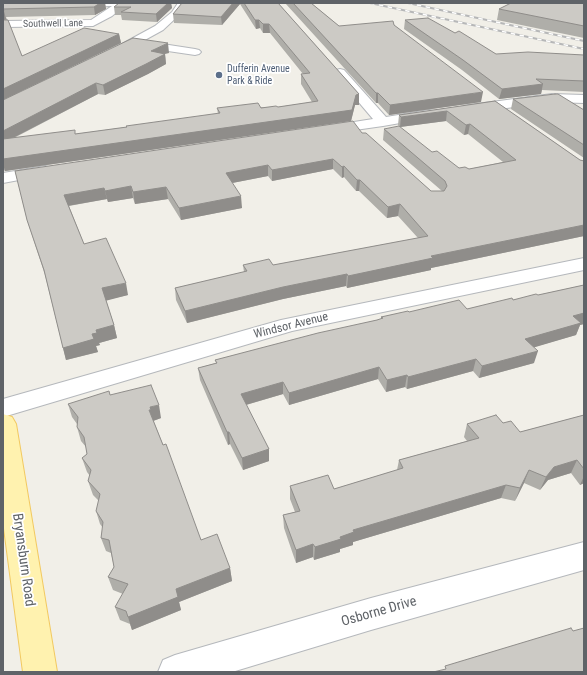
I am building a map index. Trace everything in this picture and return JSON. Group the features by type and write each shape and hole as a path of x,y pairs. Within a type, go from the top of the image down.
{"main road":[{"name":"Bryansburn Road","path":"3,424 11,529 40,672"}],"street":[{"path":"66,4 158,3"},
{"path":"105,57 159,28 175,14 178,3"},
{"name":"Southwell Lane","path":"3,24 93,23 109,14 121,4"},
{"path":"133,43 195,52"},
{"path":"330,63 383,122"},
{"path":"457,110 491,100 552,98 584,99"},
{"path":"491,100 514,119"},
{"path":"312,132 362,131 383,122 441,113"},
{"path":"3,178 61,169"},
{"name":"Windsor Avenue","path":"3,408 290,325 584,264"},
{"name":"Osborne Drive","path":"175,672 370,614 584,556"}],"building":[{"path":"3,3 100,3 94,7 3,9"},
{"path":"119,3 168,3 156,14 121,12 131,7 114,7"},
{"path":"182,3 233,3 221,17 173,14"},
{"path":"244,3 278,3 359,94 356,95 352,110 3,159 3,139 75,130 75,134 127,127 126,126 220,113 217,108 258,103 261,108 318,101 301,74 310,73 269,24 263,24 259,20 255,20"},
{"path":"293,3 311,3 339,26 393,21 394,25 483,92 390,105 378,93 376,93"},
{"path":"511,3 584,3 584,26 499,9"},
{"path":"428,18 455,33 459,31 496,54 528,52 584,55 584,81 536,79 543,84 502,89 405,20"},
{"path":"3,20 8,20 22,56 84,28 119,34 3,89"},
{"path":"133,38 168,43 151,51 165,54 103,85 96,83 3,131 3,100"},
{"path":"558,94 584,110 584,145 513,99"},
{"path":"495,101 580,160 584,161 584,225 431,256 433,258 348,276 347,274 283,287 185,311 175,288 247,271 243,265 269,259 273,265 428,236 400,204 388,207 360,180 357,180 344,166 342,167 333,159 272,170 268,165 226,173 241,196 179,208 166,187 133,192 131,186 105,191 104,188 64,195 84,244 106,238 126,283 102,288 114,325 96,330 97,333 92,334 94,339 63,348 44,270 27,220 15,171 353,121 362,133 366,133 431,191 444,191 447,186 445,181 384,129 399,126 432,152 437,151 459,168 465,167 469,169 516,160 470,124 466,125 447,111 401,117 399,115"},
{"path":"584,285 584,313 573,316 581,323 525,339 538,351 482,366 476,359 408,377 407,375 387,380 379,367 289,393 283,382 241,394 269,449 242,458 229,432 227,432 198,368 217,363 215,360 318,333 383,318 381,317 459,300 467,309 512,298 513,300"},
{"path":"151,385 159,405 150,407 151,410 149,410 163,445 166,444 201,540 217,534 230,568 176,589 178,597 128,617 126,611 115,607 128,584 108,577 114,567 109,540 101,538 103,522 96,511 100,494 88,481 91,470 82,458 87,454 84,437 77,427 78,417 68,404 109,391 110,395"},
{"path":"496,415 503,423 511,421 520,432 584,415 584,469 577,460 554,467 546,477 529,470 520,488 506,485 353,530 354,532 340,537 341,539 315,547 313,544 296,550 283,515 300,511 290,486 328,475 334,489 403,468 399,460 479,438 467,424"},
{"path":"571,628 573,631 584,628 584,672 433,672 446,669 445,666"}],"railway":[{"path":"370,3 584,49"},
{"path":"408,3 584,41"}],"place":[{"name":"Dufferin Avenue Park & Ride","path":"219,75"}]}
